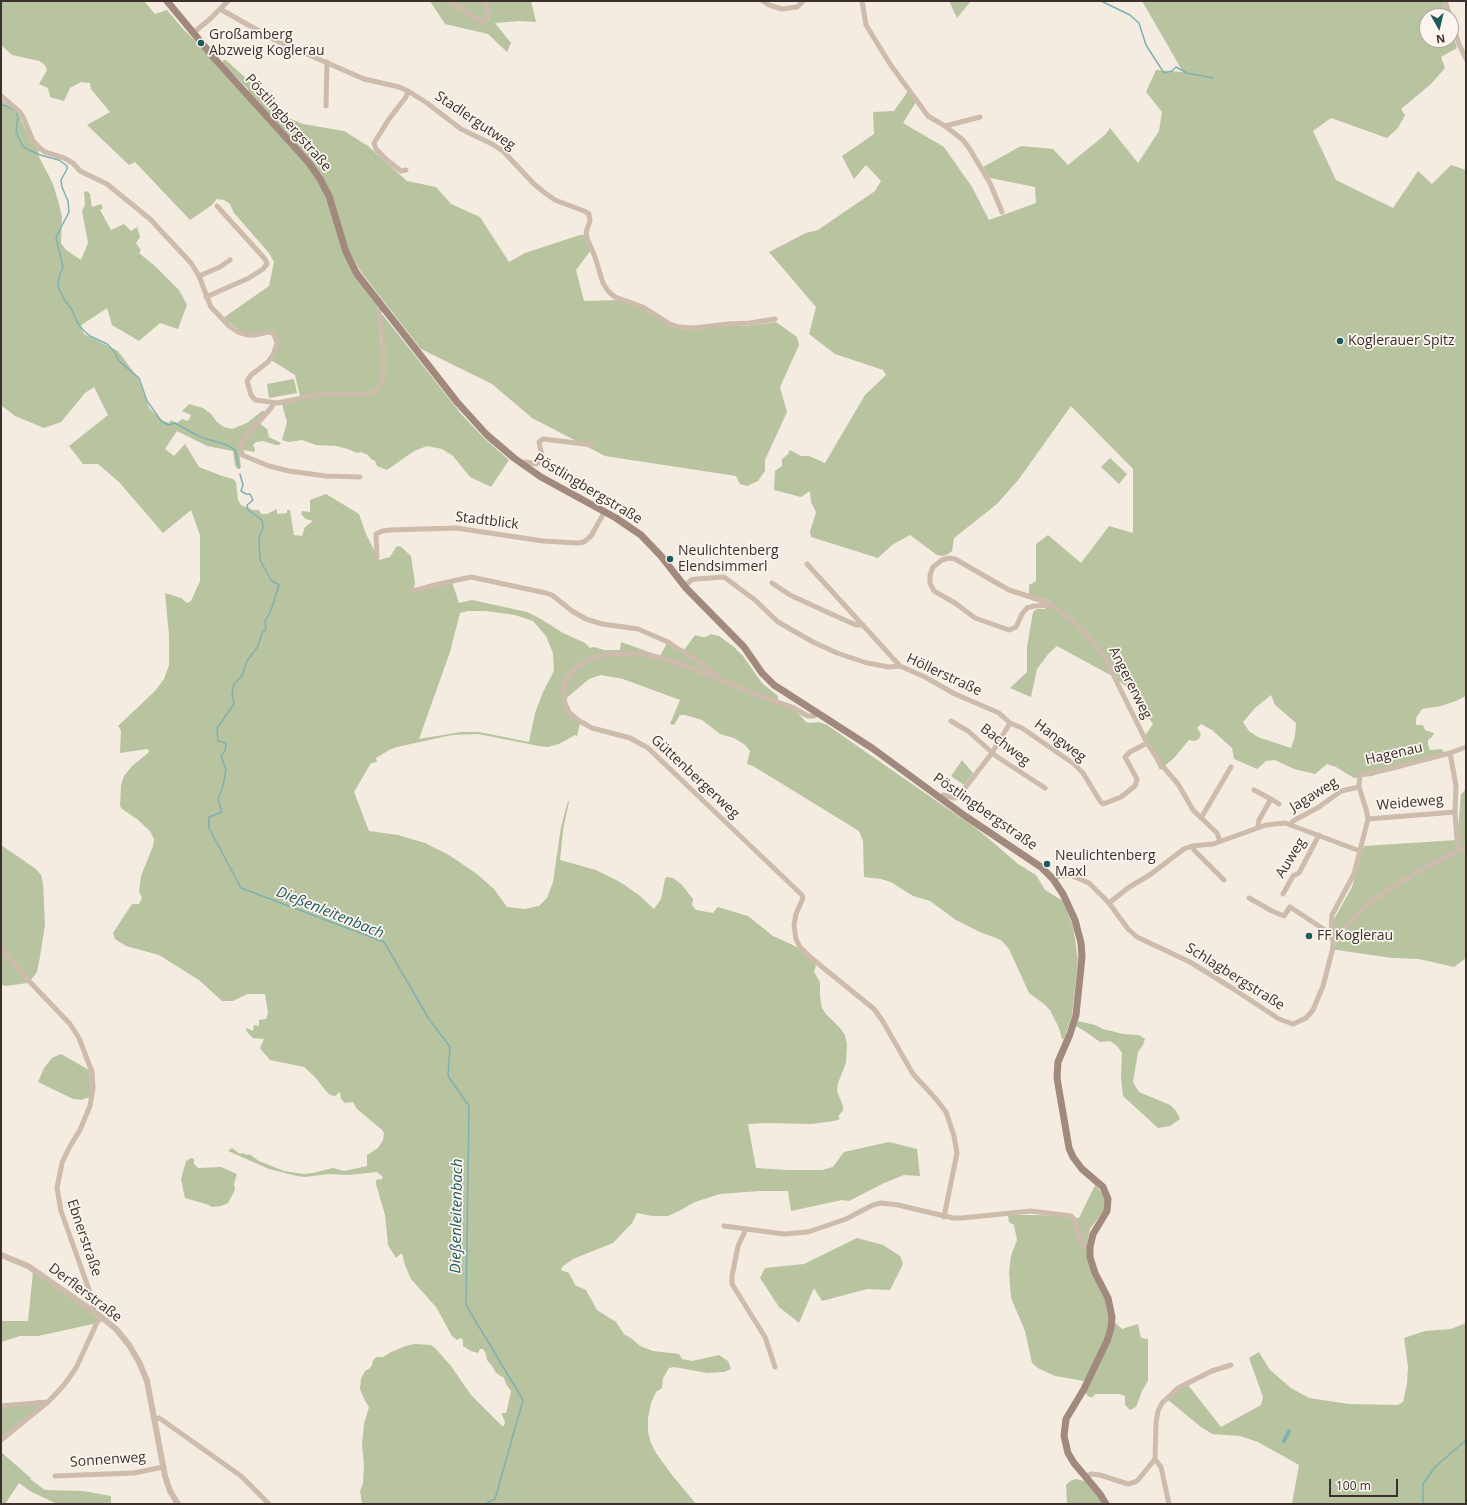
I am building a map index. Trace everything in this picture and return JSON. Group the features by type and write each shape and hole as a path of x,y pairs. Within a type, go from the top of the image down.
{"main road":[{"name":"Pöstlingbergstraße","path":"167,1 193,33 315,171 330,200 349,260 358,274 466,412 487,435 522,464 562,489 626,524 641,535 661,556 685,586 744,647 770,682 780,690 872,748 940,798 1041,867 1053,879 1063,894 1075,920 1080,938 1082,957 1076,1015 1058,1062 1057,1078 1069,1148 1073,1157 1082,1169 1103,1187 1108,1199 1107,1211 1092,1234 1090,1247 1091,1262 1108,1298 1112,1317 1111,1328 1106,1341 1082,1393 1065,1424 1064,1436 1068,1453 1074,1463 1086,1476 1106,1504"}],"street":[{"path":"193,33 228,1"},
{"path":"448,1 482,22 486,21 488,17 488,10 484,1"},
{"path":"763,1 769,6 782,9 797,7 803,1"},
{"path":"862,1 866,25 890,64 928,116 945,126 963,140 992,187 1002,212"},
{"name":"Stadlergutweg","path":"220,9 269,37 364,78 408,92 427,103 461,129 503,151 534,184 545,193 555,200 589,214 590,221 586,232 587,238 595,257 603,284 608,291 615,296 643,307 670,324 686,328 750,323 775,319"},
{"path":"1459,44 1466,59"},
{"path":"326,106 327,62"},
{"path":"406,170 401,171 387,160 376,149 374,142 388,119 406,97 408,92"},
{"path":"1,96 20,112 33,141 45,152 66,158 80,171 107,184 150,219 188,259 199,276 211,307 229,326 236,331 251,336 269,332 274,334 276,345 273,355 268,362 250,377 247,383 252,399 259,402 274,402 323,394 364,395 377,390 382,384 383,373 383,342 379,313 382,306"},
{"path":"945,126 980,117"},
{"path":"206,297 249,278 263,269 267,264 265,259 217,206"},
{"path":"199,276 230,260"},
{"path":"274,402 271,408 243,440 241,445 242,455 269,466 289,470 326,476 360,477"},
{"name":"Pöstlingbergstraße","path":"522,464 525,462 536,464 541,461 542,456 539,442 543,439 593,445"},
{"name":"Stadtblick","path":"377,557 376,534 382,531 456,528 543,541 584,542 589,539 604,512"},
{"name":"Angererweg","path":"1052,605 1027,608 1022,614 1016,627 1009,630 976,618 955,603 934,591 930,583 930,575 933,567 942,560 949,558 955,559 1009,590 1042,600 1052,605 1070,619 1103,654 1147,743 1160,763 1178,784 1193,810 1217,833 1220,841"},
{"path":"807,564 900,666"},
{"path":"413,592 435,585 471,577 546,593 552,595 572,611 586,619 602,624 638,630 668,642 707,668 716,675 717,678"},
{"name":"Höllerstraße","path":"685,586 695,579 724,577 751,596 778,622 809,640 827,649 867,663 889,667 900,666 998,714 1010,723"},
{"path":"772,583 790,595 822,610 856,625 863,625"},
{"name":"Güttenbergerweg","path":"818,713 814,716 808,716 797,709 757,695 684,665 657,657 638,654 607,654 587,660 572,671 564,684 563,699 569,712 583,724 630,738 648,748 802,895 803,898 796,914 794,925 796,939 800,947 810,958 874,1008 913,1074 946,1112 954,1136 957,1153 944,1216"},
{"name":"Bachweg","path":"951,721 968,731 992,753 1045,788"},
{"path":"940,798 943,795 954,798 958,797 992,753 1010,723"},
{"name":"Hangweg","path":"1010,723 1022,728 1074,764 1083,773 1103,804 1121,796 1135,786 1137,779 1125,757 1130,752 1147,743"},
{"name":"Hagenau","path":"1334,944 1331,934 1334,911 1354,874 1368,819 1359,787 1360,774 1385,770 1450,753 1466,747"},
{"name":"Weideweg","path":"1450,753 1456,786 1455,812 1457,841 1460,850"},
{"path":"1201,818 1231,767"},
{"name":"Jagaweg","path":"1220,841 1258,826 1280,823 1290,825 1293,821 1319,807 1342,791 1359,787"},
{"name":"Jagaweg","path":"1254,790 1279,804"},
{"name":"Jagaweg","path":"1258,826 1259,820 1271,800"},
{"name":"Weideweg","path":"1368,819 1455,812"},
{"name":"Auweg","path":"1290,825 1360,851"},
{"name":"Auweg","path":"1283,894 1293,876 1299,872 1319,835"},
{"path":"1109,903 1128,888 1151,874 1180,851 1192,846 1220,841"},
{"path":"1192,846 1194,850 1224,880"},
{"name":"Schlagbergstraße","path":"1053,879 1066,875 1083,880 1093,885 1137,937 1190,962 1279,1019 1293,1024 1306,1018 1316,1003 1323,986 1334,944 1348,924 1386,891 1426,867 1466,847"},
{"path":"1249,898 1284,916 1290,907 1331,934"},
{"name":"Ebnerstraße","path":"1,948 29,981 70,1024 79,1038 92,1072 92,1101 80,1130 62,1163 58,1177 57,1191 61,1211 93,1301 93,1311"},
{"path":"724,1226 784,1234 808,1232 846,1219 873,1205 881,1204 898,1205 944,1216 962,1218 1031,1211 1072,1216 1082,1245 1090,1247"},
{"path":"746,1229 738,1246 732,1276 732,1284 765,1337 775,1367"},
{"name":"Derflerstraße","path":"1,1254 28,1266 100,1316 123,1337 139,1362 149,1389 163,1467 168,1486 178,1504"},
{"path":"1,1440 48,1402 64,1385 76,1368 100,1316"},
{"path":"1086,1476 1091,1474 1100,1475 1121,1482 1131,1483 1138,1480 1154,1459 1156,1422 1158,1411 1162,1402 1178,1388 1212,1371 1231,1365"},
{"path":"1,1406 48,1402"},
{"path":"155,1419 159,1418 241,1476 269,1504"},
{"path":"1154,1459 1161,1467 1170,1504"},
{"name":"Sonnenweg","path":"55,1476 134,1473 163,1467"}],"green space":[{"path":"1,1 144,1 155,14 167,10 184,30 248,93 248,89 223,63 223,60 226,60 289,118 303,124 344,131 368,146 407,181 436,187 451,204 480,217 509,262 525,253 584,235 591,250 576,270 584,301 620,300 644,309 681,330 724,325 746,326 776,322 797,337 799,345 780,387 787,412 765,460 765,471 758,481 747,486 740,484 736,476 605,456 532,418 492,384 421,349 361,272 353,258 347,259 377,304 382,362 380,383 373,391 364,393 317,393 300,396 295,375 271,360 278,343 271,332 242,332 223,318 269,286 274,262 269,253 234,213 230,204 224,200 217,199 212,205 190,220 135,162 129,165 87,125 110,112 91,89 90,83 81,82 70,88 64,101 50,97 48,88 39,84 47,70 45,65 39,61 12,55 1,45"},
{"path":"430,1 531,1 536,22 519,21 495,23 511,43 507,52 488,34 445,24"},
{"path":"949,1 971,1 957,18"},
{"path":"1142,1 1443,2 1445,8 1419,8 1419,48 1457,48 1441,57 1445,68 1431,84 1401,109 1405,115 1398,128 1387,138 1331,118 1313,131 1336,180 1393,208 1418,171 1432,184 1451,165 1466,170 1466,696 1441,706 1422,709 1416,718 1416,725 1423,725 1425,730 1434,733 1428,740 1430,750 1442,749 1444,753 1372,776 1354,778 1336,767 1327,764 1315,774 1294,769 1275,760 1266,761 1257,769 1234,759 1232,748 1212,730 1201,724 1197,728 1201,734 1199,739 1194,741 1189,740 1174,758 1160,770 1145,736 1153,724 1127,687 1114,677 1057,646 1049,653 1037,669 1031,697 1010,688 1027,672 1027,647 1033,612 1037,609 1045,609 1049,600 1029,595 1029,585 1036,581 1036,544 1048,535 1081,563 1109,526 1133,533 1133,469 1071,406 1019,479 997,504 954,538 952,551 943,556 937,555 910,535 892,545 878,558 811,537 810,532 816,512 811,502 810,491 801,497 774,490 775,471 782,466 782,459 790,450 801,456 809,456 825,463 865,395 886,375 883,370 835,354 809,334 816,307 769,252 806,233 818,230 875,191 881,181 866,165 854,179 842,156 874,134 873,112 894,111 908,91 916,102 903,123 944,147 972,187 989,220 1036,203 1035,187 990,178 983,167 1021,146 1053,149 1068,165 1106,134 1110,128 1138,163 1159,131 1162,112 1146,92 1156,70 1183,72","holes":["1271,695 1275,705 1296,723 1295,736 1291,748 1258,737 1249,731 1243,722 1255,708"]},
{"path":"1,100 18,113 31,141 39,151 38,155 53,184 59,204 62,217 61,243 66,250 81,260 88,243 82,211 85,205 84,192 87,191 90,194 92,207 101,204 103,208 100,210 111,230 124,224 131,231 137,227 140,237 136,243 141,250 139,253 155,266 179,290 187,305 178,329 160,323 139,341 112,325 107,308 80,326 84,334 118,351 138,378 149,408 164,421 169,423 171,420 177,423 182,419 188,421 191,415 182,411 189,404 203,408 211,414 217,422 224,427 232,429 247,423 264,411 265,413 259,423 267,429 269,437 281,443 276,445 263,441 256,442 253,445 255,450 254,452 239,449 241,468 238,469 235,466 233,451 207,446 177,431 165,449 174,456 185,444 199,467 233,479 236,482 238,500 241,505 253,510 259,510 261,514 267,514 277,509 277,514 287,513 287,510 290,510 294,535 302,536 305,527 313,521 306,519 301,514 302,511 310,512 310,500 326,494 359,514 366,534 379,560 390,557 398,546 411,556 415,583 414,587 417,592 452,582 459,603 472,600 527,612 563,633 585,643 590,648 594,647 604,650 620,650 621,642 660,656 667,643 684,650 695,635 702,637 706,637 711,634 719,636 743,656 762,683 778,696 778,701 798,713 806,722 819,722 827,725 974,827 1018,864 1036,875 1045,890 1063,901 1073,926 1078,960 1072,1015 1064,1039 1062,1039 1059,1028 1050,1010 1029,993 1009,949 1001,940 980,932 956,920 930,901 913,896 891,882 864,877 863,841 859,831 753,766 747,764 750,751 745,745 734,738 720,734 702,720 685,715 680,715 674,725 670,724 680,700 623,679 601,675 589,679 562,702 569,714 580,723 577,736 575,735 559,744 548,747 478,734 452,735 397,747 376,758 377,762 371,763 354,792 369,831 398,835 425,843 449,855 477,874 494,889 507,907 524,909 539,906 547,898 553,882 561,827 568,801 560,860 596,870 620,882 639,895 654,909 661,899 665,879 667,877 673,878 681,884 693,899 692,905 696,910 713,913 718,907 748,916 773,936 797,947 816,965 814,972 820,982 822,1008 845,1035 847,1045 846,1063 838,1083 837,1091 843,1106 843,1110 838,1117 840,1119 834,1121 812,1124 748,1124 756,1168 822,1170 833,1167 844,1152 889,1142 917,1149 920,1176 904,1175 884,1183 849,1201 842,1200 791,1211 788,1191 759,1191 720,1194 695,1202 668,1216 652,1216 637,1213 632,1223 613,1243 573,1259 562,1267 561,1270 569,1273 575,1285 586,1290 597,1310 616,1322 624,1334 640,1346 653,1351 679,1354 682,1359 692,1361 719,1355 728,1361 731,1369 724,1372 707,1373 674,1367 669,1368 663,1378 662,1388 656,1392 651,1403 648,1418 648,1432 651,1443 656,1453 672,1475 696,1504 362,1504 360,1491 363,1483 364,1465 362,1444 364,1424 369,1407 360,1389 361,1379 365,1371 372,1365 373,1360 406,1346 414,1344 431,1345 451,1366 471,1395 502,1426 504,1426 505,1422 502,1413 506,1413 511,1391 504,1378 496,1373 487,1360 483,1349 480,1349 478,1353 471,1351 463,1346 463,1340 461,1338 457,1340 452,1336 436,1307 411,1279 402,1253 396,1258 388,1245 385,1215 376,1184 378,1179 381,1180 383,1177 377,1172 349,1175 329,1174 305,1177 297,1176 269,1169 228,1151 232,1148 240,1154 249,1154 259,1161 284,1171 304,1174 333,1168 344,1171 367,1166 367,1155 378,1148 383,1140 384,1133 381,1129 357,1109 353,1102 345,1103 341,1099 340,1092 335,1096 330,1095 315,1077 304,1067 270,1060 263,1052 260,1048 264,1039 253,1038 246,1029 247,1028 253,1031 254,1025 259,1026 259,1020 266,1019 268,1013 265,994 247,994 233,1001 222,1001 199,980 159,955 126,946 115,939 113,933 132,904 139,904 142,898 139,891 141,876 153,846 154,839 150,831 120,806 121,785 124,776 132,766 149,751 147,749 120,753 121,731 118,726 155,691 164,679 169,665 169,635 165,593 181,598 187,603 191,601 200,581 200,535 191,510 163,533 119,482 98,464 83,464 69,446 108,415 94,387 85,393 61,422 44,428 15,416 1,405","holes":["468,611 486,611 515,615 533,621 546,636 553,653 554,671 543,692 535,713 529,742 479,732 461,732 419,739 450,652 460,613"]},
{"path":"382,314 462,415 484,438 509,460 491,487 470,477 453,456 442,449 427,446 414,451 387,470 377,466 375,461 368,455 361,452 357,453 336,446 316,445 302,440 288,442 282,440 287,422 282,404 310,397 359,397 381,388"},
{"path":"294,379 297,393 269,398 267,384"},
{"path":"1110,458 1127,474 1119,484 1101,467"},
{"path":"962,760 973,773 964,785 951,776"},
{"path":"1466,789 1466,958 1454,967 1419,959 1392,958 1330,949 1333,921 1352,887 1364,846 1457,840 1461,794"},
{"path":"1,845 36,869 41,875 43,884 45,924 37,972 27,983 6,986 1,985"},
{"path":"1078,1021 1123,1034 1139,1035 1145,1039 1138,1052 1133,1082 1139,1092 1170,1105 1176,1111 1180,1119 1170,1126 1158,1128 1123,1096 1121,1077 1122,1053 1117,1046 1110,1041 1100,1042 1076,1026"},
{"path":"61,1054 89,1070 91,1088 90,1097 81,1100 73,1099 38,1082 44,1068 52,1058"},
{"path":"191,1158 194,1159 194,1164 198,1168 221,1167 237,1174 234,1184 235,1190 228,1203 221,1206 212,1207 185,1198 181,1179 186,1161"},
{"path":"1095,1185 1106,1197 1104,1210 1090,1229 1087,1244 1105,1297 1110,1318 1122,1329 1138,1324 1141,1338 1148,1339 1148,1381 1142,1391 1136,1407 1130,1410 1125,1405 1125,1396 1120,1394 1095,1394 1093,1397 1089,1397 1085,1393 1088,1385 1084,1381 1055,1376 1038,1368 1032,1363 1025,1331 1011,1298 1009,1272 1011,1256 1017,1240 1014,1225 1009,1222 1008,1215 1041,1215 1079,1218"},
{"path":"857,1238 883,1245 900,1256 903,1264 890,1290 867,1289 822,1301 814,1288 799,1323 779,1307 760,1278 765,1268 804,1264"},
{"path":"33,1272 102,1322 38,1336 20,1336 1,1342 1,1321 28,1321"},
{"path":"1466,1323 1466,1504 1292,1504 1299,1465 1258,1442 1240,1436 1212,1434 1168,1400 1176,1391 1188,1385 1221,1427 1261,1405 1263,1397 1249,1358 1259,1352 1270,1370 1291,1388 1309,1398 1349,1404 1398,1405 1403,1402 1407,1384 1408,1367 1404,1338 1425,1331 1451,1329"},
{"path":"41,1400 46,1401 1,1438 1,1406"},
{"path":"1,1452 32,1479 30,1479 45,1490 83,1491 111,1496 111,1504 57,1504 30,1491 19,1483 5,1504 2,1504"},
{"path":"1076,1479 1088,1482 1098,1494 1102,1504 1067,1503 1066,1485 1070,1481"}],"water":[{"path":"1288,1429 1291,1431 1288,1438 1285,1443 1282,1443 1282,1440"}],"waterway":[{"path":"1101,1 1130,15 1139,23 1146,45 1164,73 1172,71 1176,67 1187,73 1213,78"},
{"name":"Dießenleitenbach","path":"1,105 16,111 18,117 16,132 25,148 40,155 59,160 67,166 61,180 62,187 68,201 69,212 56,237 63,267 59,277 58,287 72,310 77,322 90,336 107,344 114,351 119,361 139,378 147,401 162,422 169,425 175,423 200,437 227,445 235,450 239,468"},
{"name":"Dießenleitenbach","path":"240,474 243,485 241,491 246,494 250,494 253,500 247,505 248,510 262,520 263,528 259,538 260,560 271,580 279,585 270,613 265,621 266,629 262,633 258,646 247,661 242,676 234,684 232,693 234,704 217,728 218,741 226,743 225,751 221,756 226,770 223,786 218,799 222,812 209,817 209,828 241,888 384,942 429,1019 450,1047 448,1076 469,1106 466,1305 523,1400 495,1499 485,1504"},
{"path":"1424,1504 1423,1484 1435,1467 1466,1440"}],"place":[{"name":"Großamberg Abzweig Koglerau","path":"201,43"},
{"name":"Koglerauer Spitz","path":"1340,341"},
{"name":"Neulichtenberg Elendsimmerl","path":"670,559"},
{"name":"Neulichtenberg Maxl","path":"1047,864"},
{"name":"FF Koglerau","path":"1309,936"}]}
